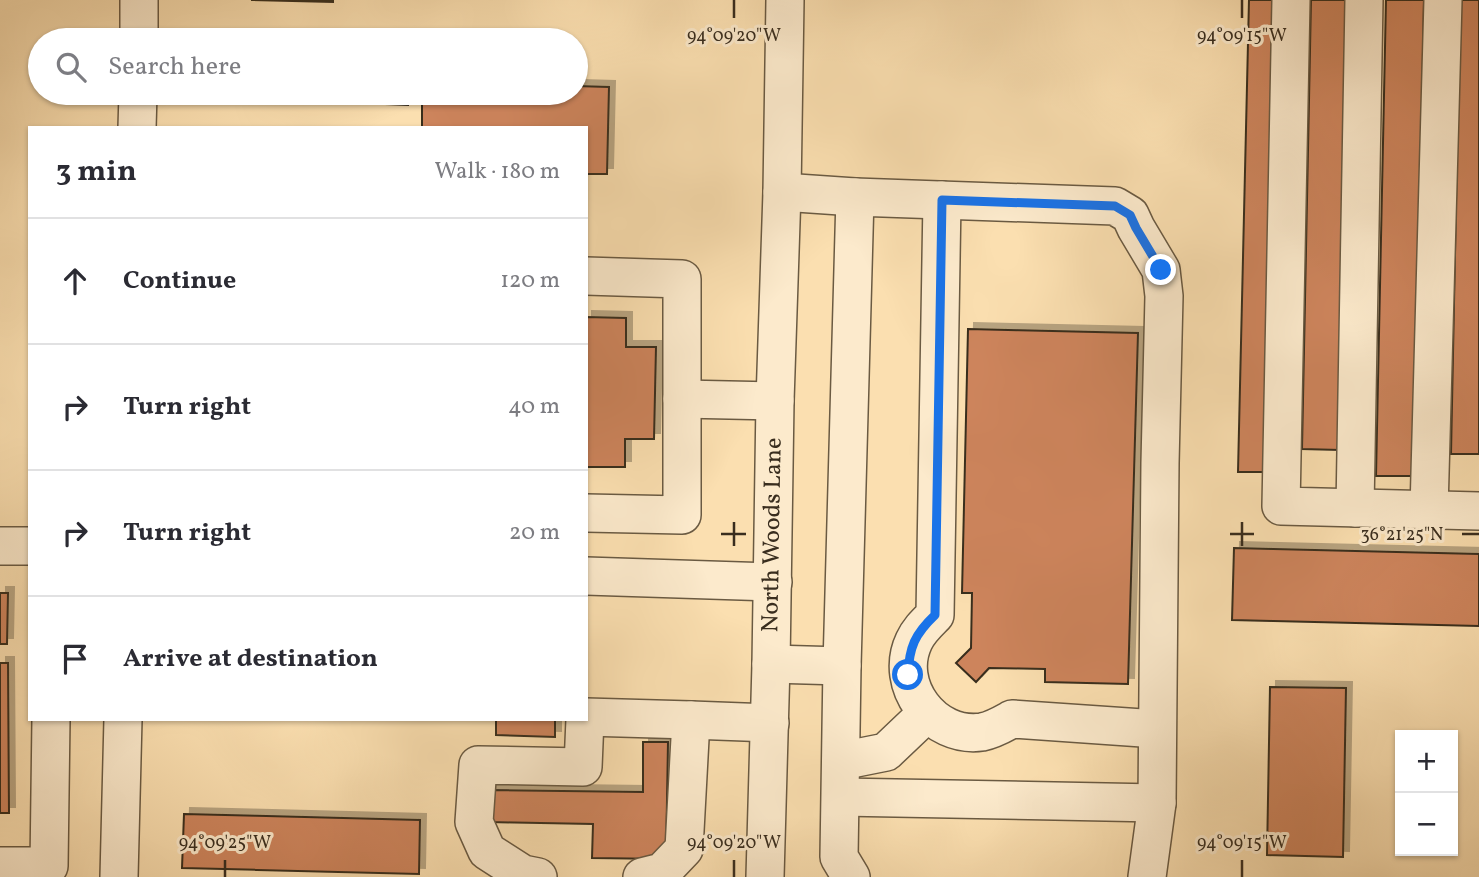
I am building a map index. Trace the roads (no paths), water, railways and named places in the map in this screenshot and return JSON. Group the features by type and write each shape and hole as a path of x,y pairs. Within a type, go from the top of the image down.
{"street":[{"path":"139,0 139,28"},
{"name":"North Woods Lane","path":"765,877 785,0"},
{"path":"1291,0 1281,506 1479,511"},
{"path":"1355,508 1364,0"},
{"path":"1429,510 1443,0"},
{"path":"137,126 138,105"},
{"path":"782,192 1115,206 1130,215 1161,270 1164,296 1157,803 1147,877"},
{"path":"851,877 839,857 855,197"},
{"path":"942,200 935,615 922,627 909,657 908,675 912,691 921,706 933,718 947,727 964,732 981,732 1012,719 1157,729"},
{"path":"588,276 682,279 682,515 588,513"},
{"path":"682,400 775,401"},
{"path":"0,546 28,546"},
{"path":"588,576 773,582"},
{"path":"771,664 842,666"},
{"path":"841,761 886,752 928,713"},
{"path":"588,718 770,723"},
{"path":"642,877 662,872 684,849 691,720"},
{"path":"0,866 49,866 51,721"},
{"path":"118,877 122,721"},
{"path":"538,877 523,874 487,851 474,822 478,765 583,767 586,721"},
{"path":"841,797 1157,803"}]}
